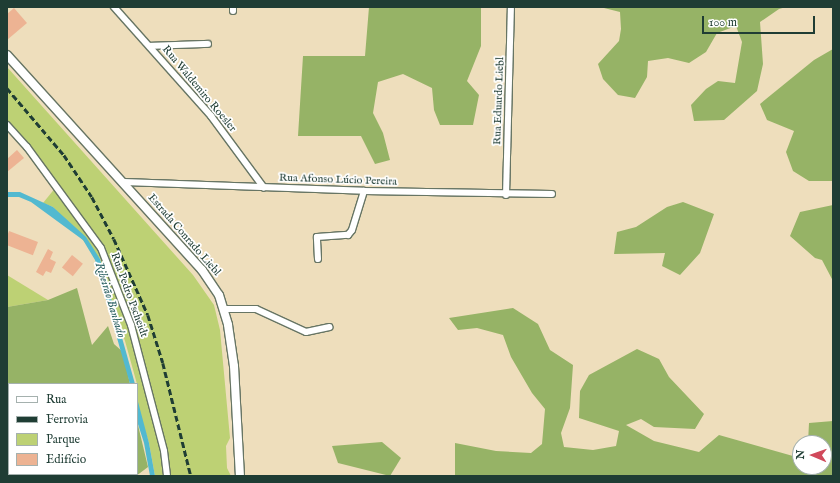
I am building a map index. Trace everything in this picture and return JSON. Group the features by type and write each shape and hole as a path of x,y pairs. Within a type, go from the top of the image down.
{"main road":[{"name":"Estrada Conrado Liebl","path":"7,55 124,182 209,279 224,309 236,385 240,476"}],"street":[{"name":"Rua Waldemiro Roesler","path":"114,7 211,116 264,188"},
{"name":"Rua Eduardo Liebl","path":"506,195 511,7"},
{"path":"150,46 208,44"},
{"name":"Rua Pedro Pscheidt","path":"7,125 27,147 101,248 131,324 164,451 167,476"},
{"name":"Rua Afonso Lúcio Pereira","path":"124,182 264,188 506,195 552,194"},
{"path":"318,259 317,237 348,235 352,230 364,191"},
{"path":"224,309 256,309 306,332 329,327"}],"green space":[{"path":"369,7 481,7 481,46 467,81 479,95 473,125 440,125 434,110 432,88 403,74 378,82 373,113 383,133 390,160 375,164 361,136 298,136 303,56 365,56"},
{"path":"600,7 786,7 779,9 760,22 763,64 757,91 724,120 694,121 691,105 706,89 718,81 735,83 742,42 736,26 717,33 706,52 689,63 668,58 648,61 647,77 635,98 618,95 603,79 598,64 619,41 621,29 620,12"},
{"path":"833,49 833,181 809,181 793,171 786,152 794,131 767,120 760,104 814,60"},
{"path":"7,67 193,275 214,305 220,330 230,438 226,446 227,468 231,476 155,476 149,443 138,409 138,383 137,383 125,341 110,300 100,259 53,207 43,203 56,187 7,125"},
{"path":"683,202 714,214 700,253 680,275 662,266 665,253 614,254 617,232 636,227 667,207"},
{"path":"833,205 833,281 822,260 815,258 790,236 800,212"},
{"path":"7,275 48,300 7,307"},
{"path":"77,288 92,345 108,326 114,344 123,352 130,383 8,383 7,476 7,307 48,300"},
{"path":"513,308 538,324 550,350 573,365 570,408 561,433 564,447 593,450 616,446 619,431 579,418 580,391 589,375 637,349 659,359 669,377 704,414 695,429 654,427 641,419 626,425 654,441 699,452 719,435 792,456 792,475 832,475 832,435 808,435 809,423 833,421 833,476 455,476 455,443 496,451 531,453 542,444 545,409 532,393 511,357 503,335 477,328 458,330 449,318"},
{"path":"138,425 148,467 138,474"},
{"path":"382,442 401,458 390,476 338,463 332,446"},
{"path":"9,475 49,475 49,476"},
{"path":"92,475 137,475 136,476"}],"water":[{"name":"Ribeirão Banhado","path":"7,192 20,192 53,207 86,237 100,259 135,383 130,383 95,260 83,240 31,202 19,197 7,197"},
{"path":"138,402 149,443 155,476 150,476 144,443 138,424"}],"building":[{"path":"14,8 27,23 7,40 7,14"},
{"path":"17,150 24,158 7,172 7,159"},
{"path":"9,231 38,242 33,255 7,245 7,236"},
{"path":"48,249 53,252 50,259 56,262 51,273 46,271 43,276 36,272"},
{"path":"72,255 83,264 73,276 62,267"}],"railway":[{"path":"7,88 64,155 92,197 114,239 148,315 163,363 191,476"}]}
